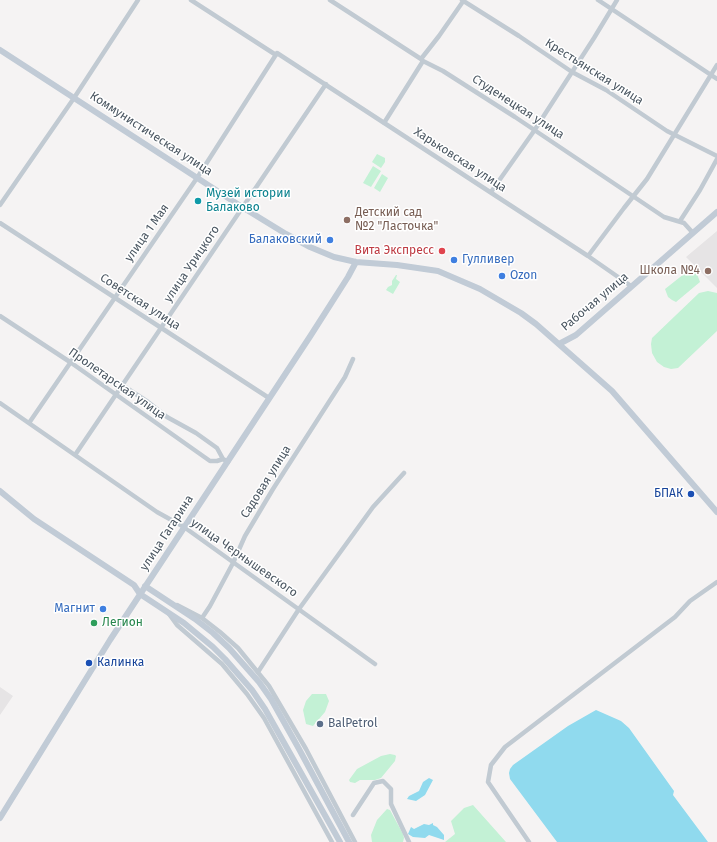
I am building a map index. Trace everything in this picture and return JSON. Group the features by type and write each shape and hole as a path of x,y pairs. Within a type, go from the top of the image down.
{"main road":[{"name":"Коммунистическая улица","path":"0,50 242,207 310,247 334,257 356,262 422,268 454,276 521,313 536,324 612,391 717,512"},
{"name":"Рабочая улица","path":"559,344 576,335 717,212"},
{"name":"улица Гагарина","path":"0,818 94,665 184,527 225,460 269,398 348,277 356,262"},
{"path":"0,491 34,520 134,586 140,594 184,623 213,646 240,675 265,709 340,842"},
{"path":"134,586 146,586 172,603 218,638 245,665 259,682 270,699 299,749 349,842"}],"street":[{"path":"0,205 74,98 138,0"},
{"name":"Харьковская улица","path":"191,0 326,84 588,256 631,286"},
{"name":"Студенецкая улица","path":"330,0 422,60 443,71 664,217 680,221 687,225 693,233"},
{"path":"384,123 422,60 463,0"},
{"name":"Крестьянская улица","path":"463,0 572,72 606,90 674,135 717,156"},
{"path":"598,0 717,79"},
{"path":"491,192 534,131 617,0"},
{"name":"улица 1 Мая","path":"29,423 197,178 277,54"},
{"path":"588,256 647,179 717,65"},
{"name":"улица Урицкого","path":"75,455 326,84"},
{"path":"680,221 700,190 717,159"},
{"name":"Советская улица","path":"0,223 269,398"},
{"name":"Пролетарская улица","path":"0,316 70,362 210,461 217,462 225,460 216,448 196,433 167,417 148,402 122,385"},
{"name":"Садовая улица","path":"202,618 233,563 245,536 273,489 345,377 353,359"},
{"name":"улица Чернышевского","path":"0,403 157,512 184,527 375,664"},
{"path":"258,672 299,609 374,507 404,473"},
{"path":"529,842 488,782 492,765 506,747 675,617 690,600 717,582"},
{"path":"172,603 189,610 220,632 238,648 269,686 286,712 355,842"},
{"path":"166,611 177,625 222,664 247,694 267,724 332,842"},
{"path":"352,815 374,783 383,782 391,790 391,804 409,842"}],"shaded area":[{"name":"Школа №4","path":"717,231 717,288 686,257"},
{"path":"0,687 13,696 0,715"}],"green space":[{"path":"377,154 385,158 385,162 381,168 372,162"},
{"path":"373,166 381,171 371,187 363,183"},
{"path":"382,174 388,178 380,192 374,188"},
{"path":"689,270 697,274 700,282 676,302 668,297 665,289"},
{"path":"396,275 396,279 400,282 393,294 386,290 392,285 392,281"},
{"path":"708,291 717,293 717,331 678,368 671,369 664,367 657,362 652,353 652,338 699,293"},
{"path":"312,694 326,694 329,701 325,712 313,726 306,724 303,710 306,701"},
{"path":"390,754 396,756 395,761 381,778 375,780 360,780 355,783 350,782 349,780 357,769 381,756"},
{"path":"473,805 506,842 445,842 455,834 451,821 464,808"},
{"path":"387,809 390,810 403,834 403,842 372,842 371,835 377,820"}],"water":[{"path":"596,710 621,721 629,728 674,791 673,795 708,842 557,842 510,779 510,769 513,765 568,726"},
{"path":"429,778 433,780 425,795 416,801 407,799 409,796 419,791 423,782"},
{"path":"433,823 433,825 437,827 444,835 444,840 429,835 425,838 413,837 408,834 411,827 414,829 424,824 429,825"}],"place":[{"name":"Музей истории Балаково","path":"198,201"},
{"name":"Детский сад №2 \"Ласточка\"","path":"347,220"},
{"name":"Балаковский","path":"330,240"},
{"name":"Вита Экспресс","path":"442,251"},
{"name":"Гулливер","path":"454,260"},
{"name":"Школа №4","path":"708,271"},
{"name":"Ozon","path":"502,276"},
{"name":"БПАК","path":"691,494"},
{"name":"Магнит","path":"103,609"},
{"name":"Легион","path":"94,623"},
{"name":"Калинка","path":"89,663"},
{"name":"BalPetrol","path":"320,724"}]}
